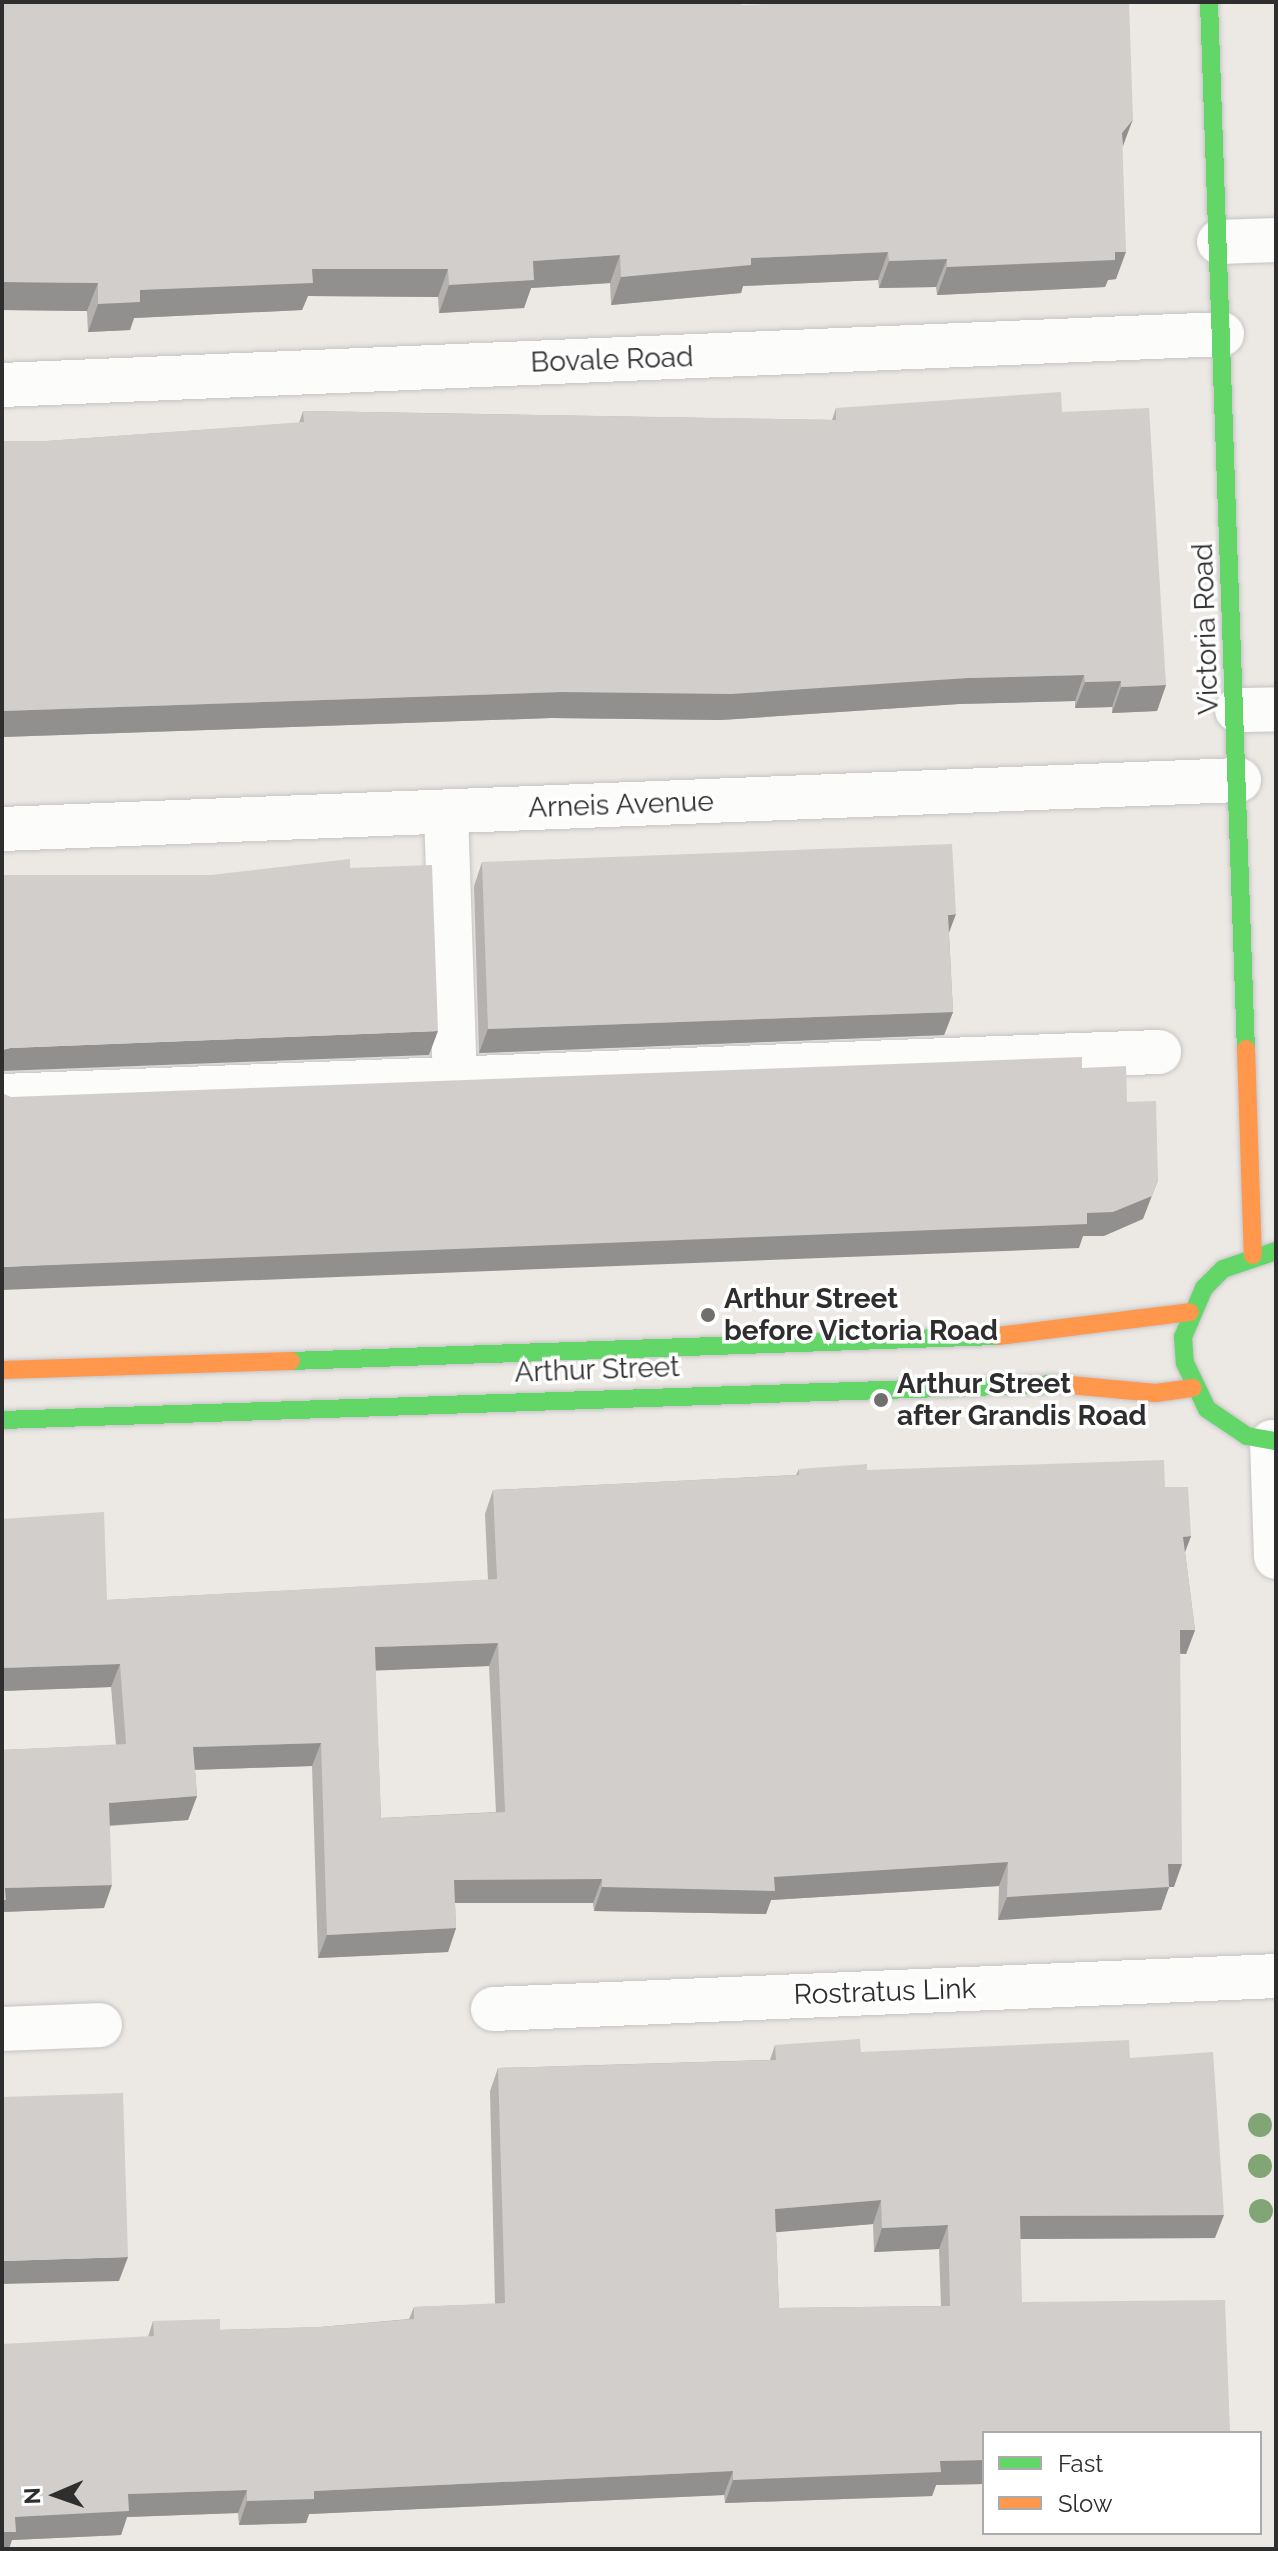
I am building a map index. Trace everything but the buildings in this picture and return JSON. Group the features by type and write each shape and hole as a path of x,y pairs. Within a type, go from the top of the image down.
{"street":[{"name":"Victoria Road","path":"1209,2 1222,334 1257,710 1239,780 1253,1255"},
{"path":"1219,242 1276,240"},
{"name":"Bovale Road","path":"2,385 1222,334"},
{"name":"Arneis Avenue","path":"2,829 1239,780"},
{"path":"446,812 455,1078"},
{"path":"2,1096 1159,1052"},
{"path":"1276,1251 1253,1255 1223,1269 1190,1312 1183,1337 1193,1388 1225,1425 1274,1441 1276,1557"},
{"name":"Arthur Street","path":"2,1370 910,1341 1034,1334 1190,1312"},
{"name":"Arthur Street","path":"2,1420 1037,1382 1156,1393 1193,1388"},
{"name":"Rostratus Link","path":"493,2009 1276,1976"},
{"path":"2,2029 100,2025"}],"traffic: fast":[{"path":"1209,2 1246,1049"},
{"path":"1276,1251 1223,1269 1204,1288 1183,1337 1185,1363 1207,1409 1247,1436 1276,1441"},
{"path":"291,1361 998,1336"},
{"path":"2,1420 1059,1384"}],"traffic: slow":[{"path":"1246,1049 1253,1255"},
{"path":"998,1336 1190,1312"},
{"path":"2,1370 291,1361"},
{"path":"1059,1384 1156,1393 1193,1388"}],"place":[{"name":"Arthur Street before Victoria Road","path":"708,1315"},
{"name":"Arthur Street after Grandis Road","path":"881,1400"}]}
